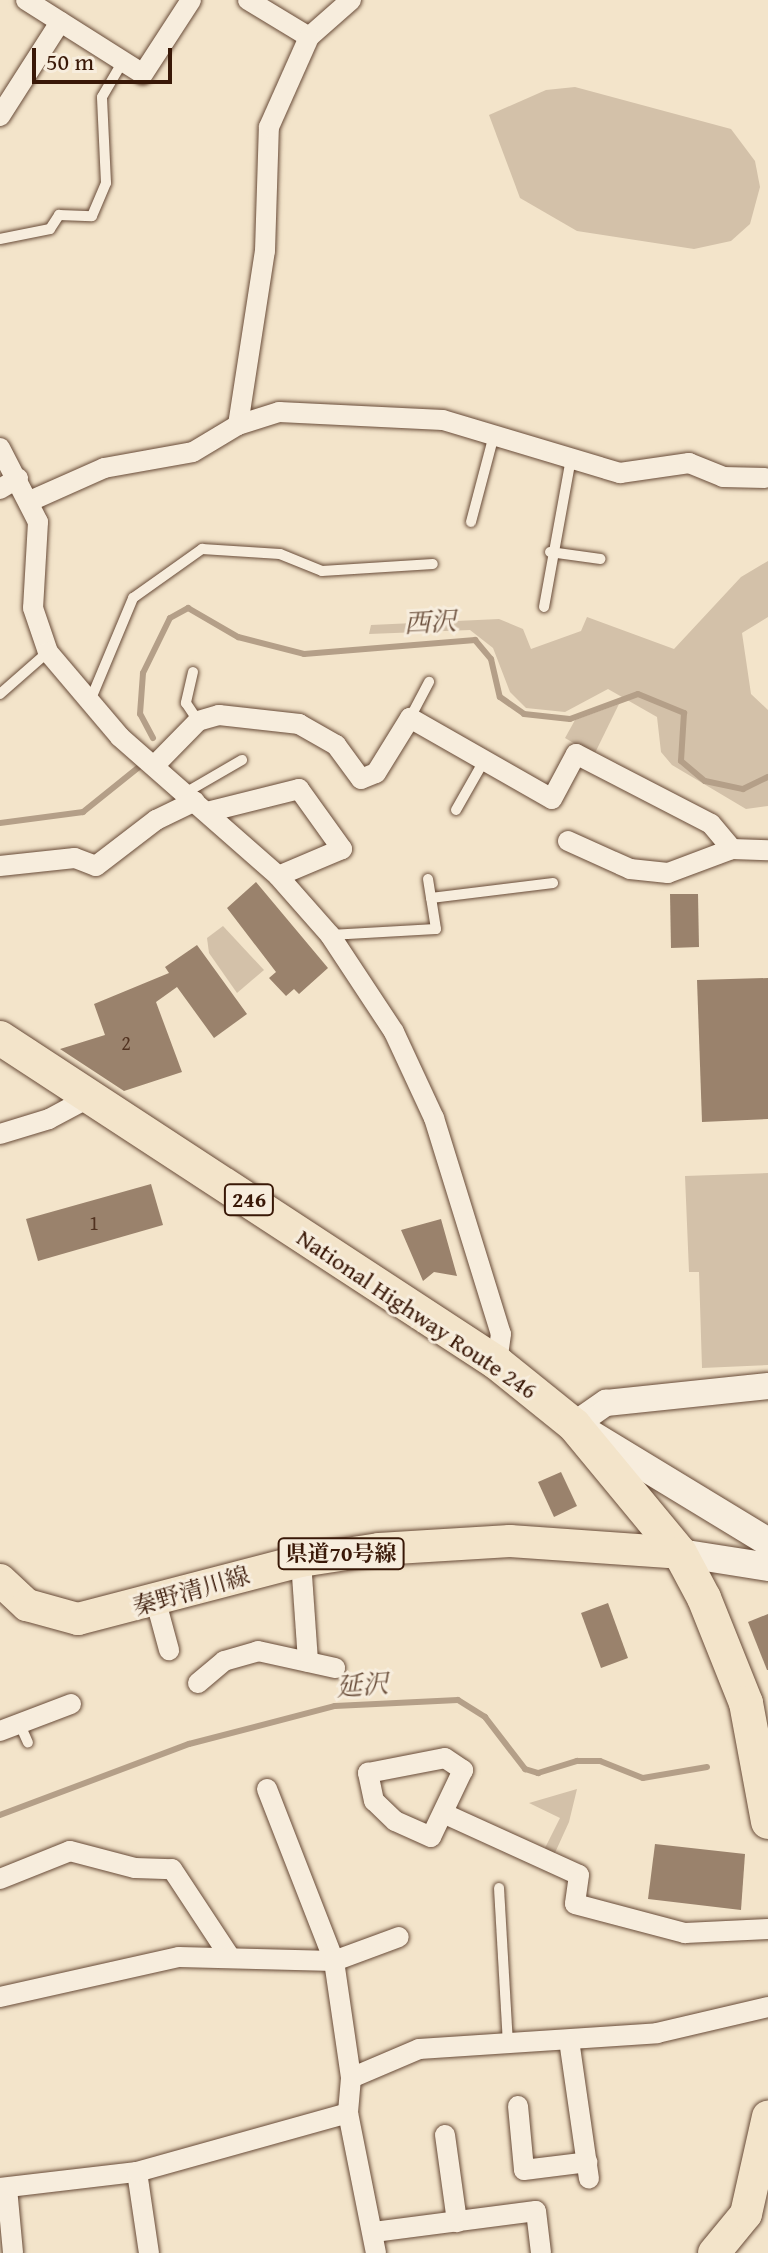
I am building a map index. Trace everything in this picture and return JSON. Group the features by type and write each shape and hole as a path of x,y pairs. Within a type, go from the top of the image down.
{"highway":[{"name":"National Highway Route 246","path":"0,1038 497,1363 574,1425 680,1553 738,1679 759,1753 768,1822"}],"main road":[{"path":"574,1425 768,1542"},
{"name":"秦野清川線","path":"5,1595 78,1619 156,1602 301,1561 510,1541 680,1553"},
{"path":"680,1553 768,1567"},
{"path":"714,2253 746,2214 768,2116"}],"street":[{"path":"26,0 143,74 191,0"},
{"path":"248,0 309,37"},
{"path":"238,425 265,251 269,127 309,37 351,0"},
{"path":"0,116 60,22"},
{"path":"30,501 104,468 193,452 238,425 279,412 443,420 620,473 689,463 723,477 765,478"},
{"path":"0,448 30,501 38,547 33,608 48,652 89,702 154,766 278,876 330,935 394,1032 434,1118 501,1334 497,1363"},
{"path":"0,489 18,478"},
{"path":"154,766 198,721 219,715 299,724 336,745 361,779 376,773 410,718 552,799 576,754 711,824 732,849"},
{"path":"0,866 75,858 96,866 156,820 196,802 299,789 342,849 278,876"},
{"path":"568,841 630,869 668,873 732,849 768,850"},
{"path":"0,1134 49,1119 92,1096"},
{"path":"574,1425 606,1403 768,1386"},
{"path":"301,1561 308,1662"},
{"path":"156,1602 169,1650"},
{"path":"198,1683 224,1661 249,1653 275,1650 335,1668"},
{"path":"0,1731 24,1735 71,1704"},
{"path":"445,1758 463,1770 445,1814 431,1837 395,1821 374,1801 368,1773 445,1758"},
{"path":"267,1789 334,1961 351,2078 348,2113 375,2243 457,2222 545,2210 541,2253"},
{"path":"445,1814 579,1875 575,1904 685,1933 768,1929"},
{"path":"0,1879 70,1851 135,1868 172,1869 230,1957"},
{"path":"0,1997 179,1957 334,1961 399,1937"},
{"path":"351,2078 419,2049 657,2033 768,2007"},
{"path":"518,2106 524,2170 588,2170 569,2040"},
{"path":"13,2253 3,2188 137,2172 348,2113"},
{"path":"445,2135 457,2222"},
{"path":"137,2172 149,2253"}],"lane":[{"path":"0,239 50,229 59,215 92,216 100,205 106,183 102,97 123,61"},
{"path":"471,522 494,433"},
{"path":"544,607 550,552 571,459"},
{"path":"89,702 133,598 202,549 280,554 322,571 433,564"},
{"path":"550,552 601,559"},
{"path":"0,694 48,652"},
{"path":"193,672 186,703 198,721"},
{"path":"410,718 429,682"},
{"path":"456,810 485,759"},
{"path":"196,802 242,760"},
{"path":"330,935 436,929 428,879"},
{"path":"431,898 553,883"},
{"path":"499,1888 508,2043"}],"shaded area":[{"path":"575,87 731,129 755,161 760,187 750,224 731,241 694,249 577,231 520,198 489,115 546,90"},
{"path":"768,561 768,617 742,633 751,694 768,710 768,806 746,809 672,765 661,752 657,717 608,689 565,712 526,708 510,692 493,648 470,630 369,634 371,625 499,619 523,629 531,649 581,631 587,617 674,649 741,577"},
{"path":"619,704 594,755 565,738 575,720"},
{"path":"223,926 264,970 237,993 209,953 207,938"},
{"path":"768,1173 768,1365 702,1368 699,1272 689,1272 685,1176"},
{"path":"577,1789 569,1822 554,1855 544,1850 560,1818 529,1803"}],"building":[{"path":"256,882 328,968 299,994 294,989 286,996 269,978 276,972 227,908"},
{"path":"670,894 698,894 699,947 671,948"},
{"path":"197,945 247,1014 214,1038 177,987 156,1002 182,1072 124,1091 60,1049 105,1035 94,1004 169,973 165,967"},
{"path":"768,978 768,1119 702,1122 697,980"},
{"path":"151,1184 163,1225 38,1261 26,1219"},
{"path":"441,1219 457,1276 434,1272 423,1281 401,1230"},
{"path":"561,1472 577,1506 554,1517 538,1482"},
{"path":"608,1603 628,1658 601,1668 581,1613"},
{"path":"768,1614 768,1670 767,1670 748,1622"},
{"path":"655,1844 745,1854 741,1910 648,1899"}],"waterway":[{"name":"西沢","path":"153,738 140,714 143,673 170,618 188,608 238,637 304,654 475,640 491,659 500,697 524,714 570,719 638,694 684,713 681,761 705,781 743,789 768,777"},
{"name":"西沢","path":"0,823 83,812 139,767"},
{"name":"延沢","path":"0,1815 189,1744 335,1706 458,1700 485,1717 525,1769 538,1773 577,1761 600,1761 643,1778 707,1767"}]}
